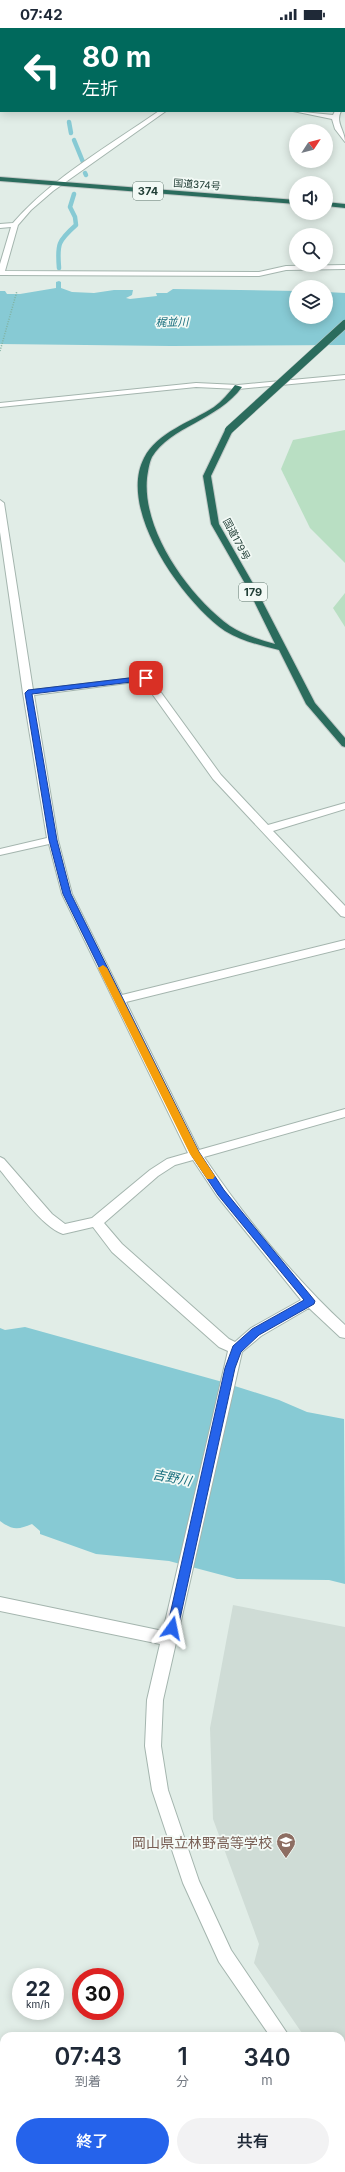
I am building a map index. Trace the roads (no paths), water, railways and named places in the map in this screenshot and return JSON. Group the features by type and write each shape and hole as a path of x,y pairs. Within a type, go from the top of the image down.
{"highway":[{"name":"国道374号","path":"0,179 289,201"},
{"path":"333,205 345,206"},
{"name":"国道179号","path":"345,324 229,430 207,476 215,524 251,587 311,704 345,744"},
{"path":"238,387 231,398 206,415 165,438 148,458 140,484 146,515 158,546 181,581 222,624 245,639 281,648"}],"street":[{"path":"162,112 51,190 29,209 15,225 0,273 259,274 286,268 345,267"},
{"path":"302,112 334,117"},
{"path":"337,112 334,117 335,123 345,140"},
{"path":"0,226 15,225"},
{"path":"0,406 196,385 238,387 345,377"},
{"path":"0,503 28,693 53,840 67,894 195,1154 221,1193 310,1301 345,1333"},
{"path":"28,693 146,678 217,777 345,913"},
{"path":"266,829 345,806"},
{"path":"0,852 53,840"},
{"path":"118,1000 345,944"},
{"path":"0,1162 48,1217 63,1229 96,1222 154,1173 171,1162 345,1113"},
{"path":"96,1222 117,1248 224,1343 236,1349"},
{"path":"277,2032 225,1956 191,1884 160,1790 153,1746 155,1700 230,1368 236,1349 256,1332 310,1301"},
{"path":"0,1604 170,1639"}],"water":[{"name":"梶並川","path":"56,282 61,282 61,288 72,292 94,293 114,290 133,290 132,295 126,298 130,299 157,296 156,293 167,293 173,289 289,291 289,324 333,324 333,292 345,293 345,345 171,346 0,344 0,291 5,291 7,294 20,294 56,288"},
{"name":"吉野川","path":"25,1327 219,1381 279,1400 307,1412 344,1419 345,1584 329,1580 237,1579 169,1561 96,1554 40,1534 40,1531 32,1524 15,1528 0,1521 0,1328 5,1330"}],"waterway":[{"path":"69,122 71,133"},
{"path":"74,140 83,162"},
{"path":"59,268 58,253 60,244 65,235 76,225 75,217 70,207 74,194"}],"place":[{"name":"岡山県立林野高等学校","path":"286,1859"}]}
